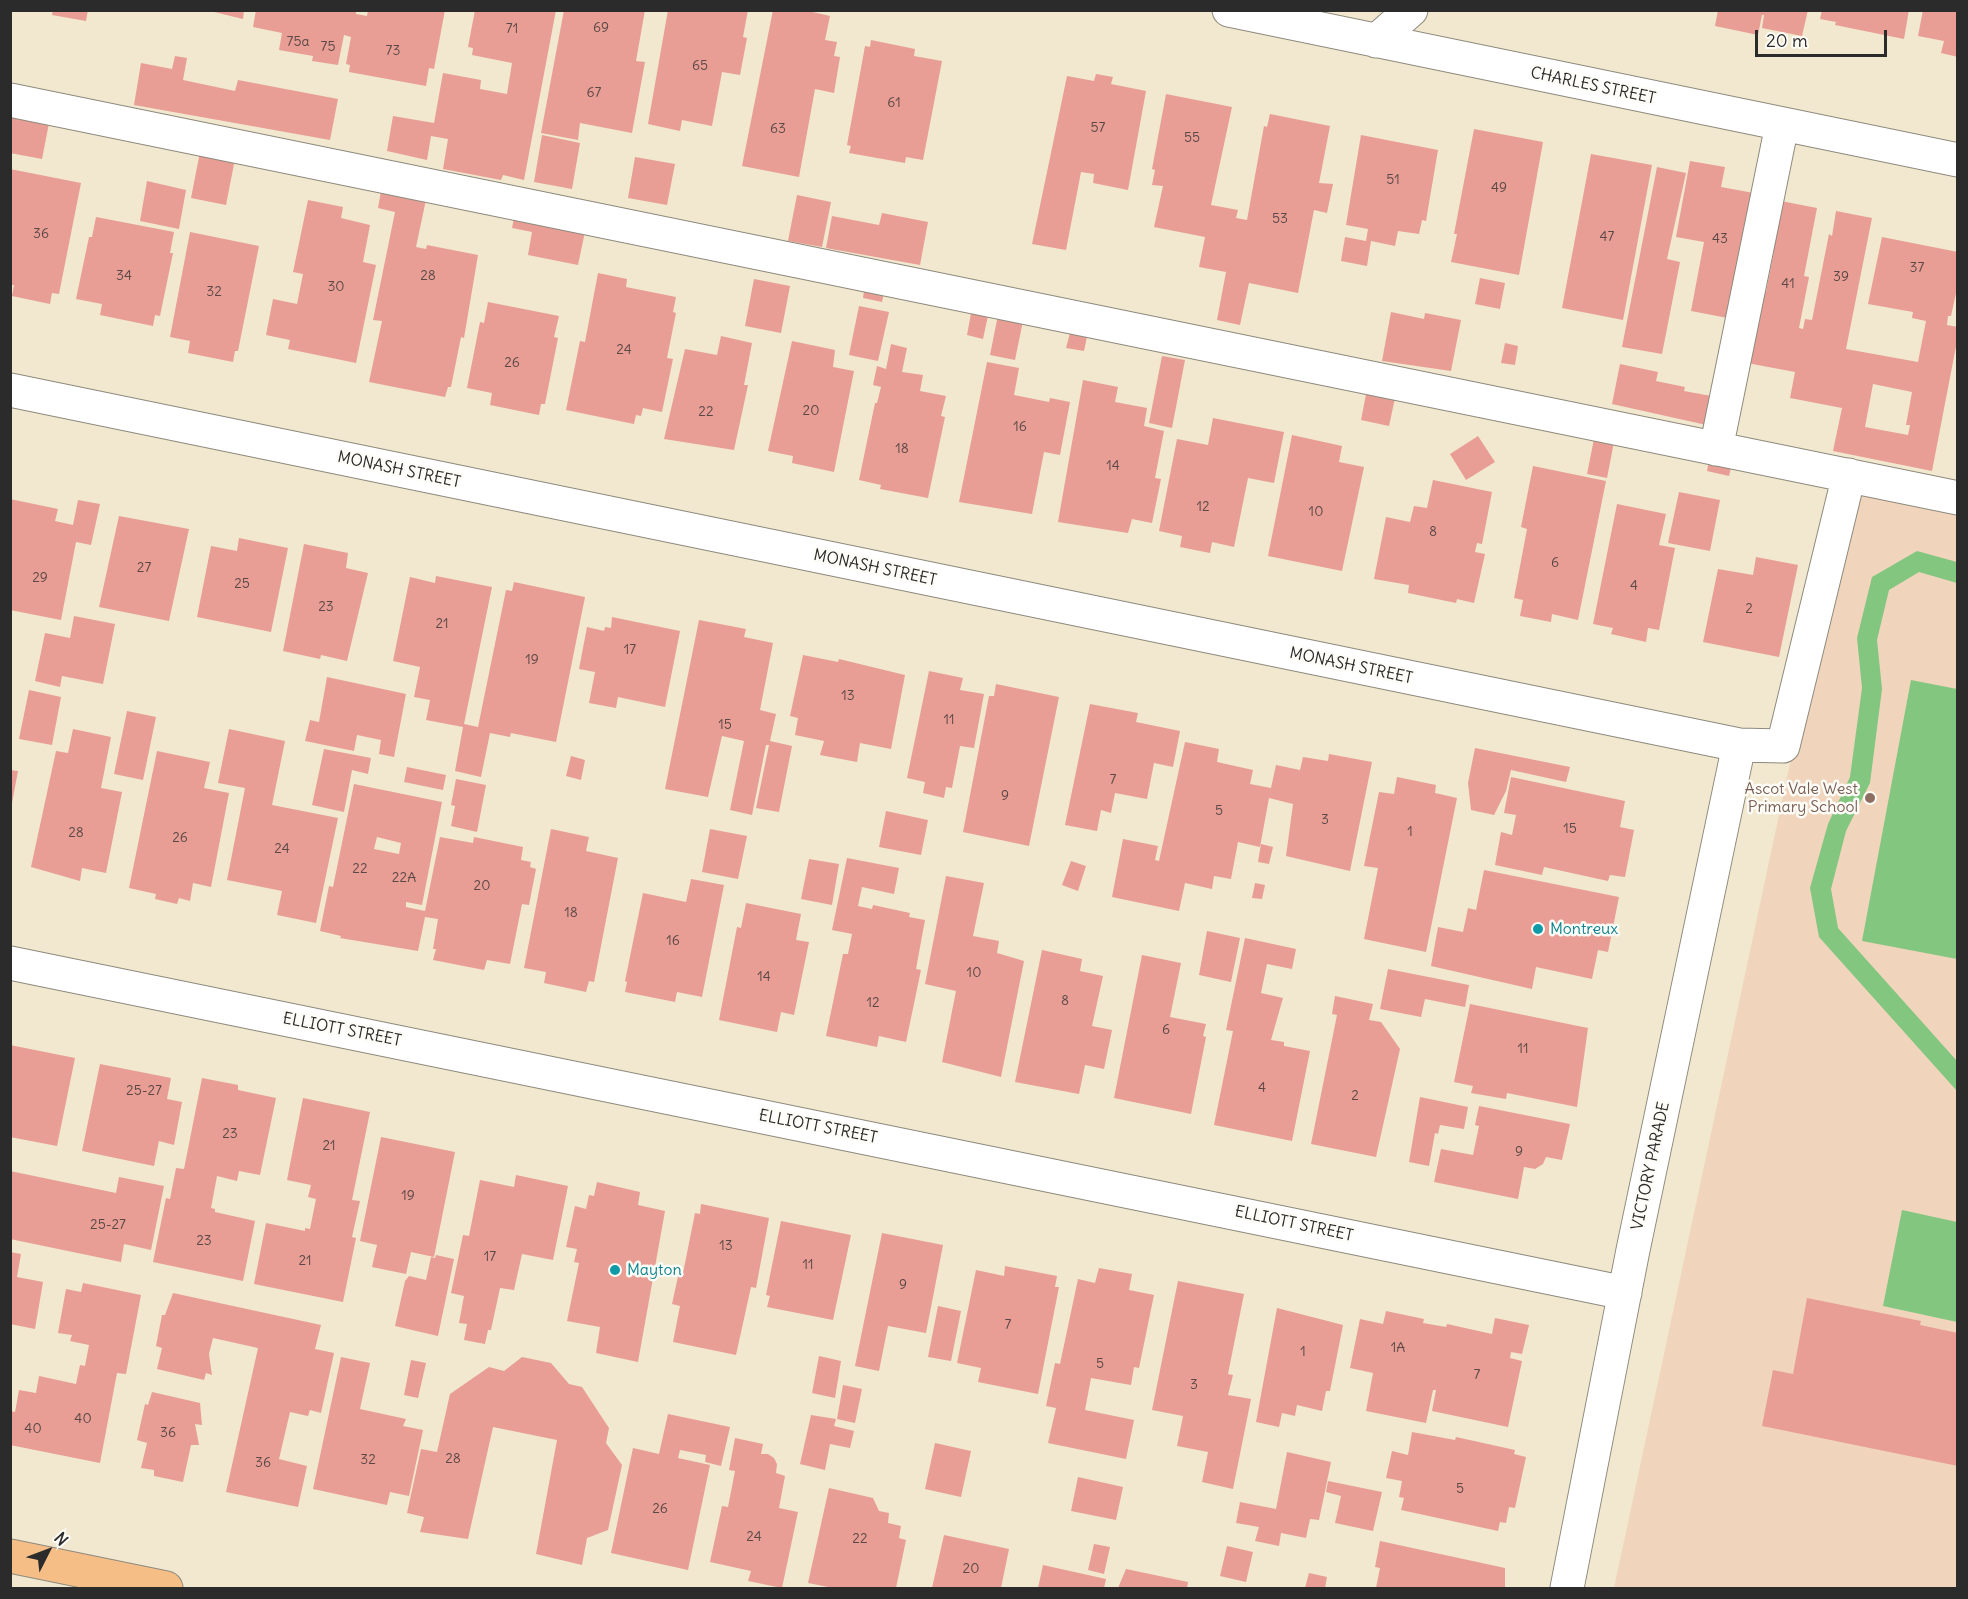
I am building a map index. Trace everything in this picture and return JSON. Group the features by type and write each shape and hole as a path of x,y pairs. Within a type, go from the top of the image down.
{"main road":[{"path":"10,1556 150,1587"}],"street":[{"name":"CHARLES STREET","path":"1229,10 1958,160"},
{"path":"1376,41 1411,10"},
{"path":"10,100 1958,498"},
{"path":"1716,449 1782,125"},
{"name":"MONASH STREET","path":"10,390 1739,745 1783,746 1849,475"},
{"name":"VICTORY PARADE","path":"1567,1588 1625,1293 1739,745"},
{"name":"ELLIOTT STREET","path":"10,963 1625,1293"}],"shaded area":[{"name":"Ascot Vale West Primary School","path":"1852,473 1957,496 1957,1588 1614,1588"}],"green space":[{"path":"1917,551 1957,562 1957,583 1919,572 1889,590 1877,640 1882,689 1870,783 1846,831 1831,889 1838,928 1957,1061 1957,1091 1819,937 1810,888 1828,824 1850,777 1862,688 1857,638 1872,577"},
{"path":"1911,680 1957,689 1957,959 1862,941"},
{"path":"1902,1210 1957,1222 1957,1322 1883,1306"}],"building":[{"path":"53,10 88,10 86,21 52,15"},
{"path":"206,10 244,10 243,19"},
{"path":"256,10 356,10 356,14 367,16 368,10 445,10 434,69 429,68 426,86 349,72 350,65 346,64 351,37 344,35 338,65 312,61 313,56 279,50 282,33 253,27"},
{"path":"475,10 556,10 524,180 503,175 501,180 443,169 448,139 431,136 427,160 387,151 393,116 434,123 443,73 481,80 480,89 507,94 512,63 472,55 473,48 468,47"},
{"path":"564,10 645,10 636,61 645,62 632,133 580,123 578,140 541,133"},
{"path":"668,10 748,10 743,37 747,38 740,75 722,72 712,126 682,120 680,131 648,124"},
{"path":"773,10 804,10 830,16 825,40 837,42 834,56 840,57 834,93 815,89 799,177 742,166"},
{"path":"1718,10 1808,10 1802,36 1762,28 1764,15 1762,15 1758,35 1715,26"},
{"path":"1822,10 1909,10 1904,39 1835,25 1836,22 1820,19"},
{"path":"1923,10 1958,10 1958,57 1941,53 1944,41 1918,36"},
{"path":"871,40 915,49 914,56 942,61 923,160 906,157 905,163 849,153 851,146 847,145 865,46 870,47"},
{"path":"175,56 187,58 183,80 235,91 238,80 338,99 330,140 134,105 141,63 172,69"},
{"path":"1096,74 1113,77 1111,84 1146,91 1128,190 1093,183 1094,174 1081,172 1066,250 1032,244 1067,76 1094,81"},
{"path":"1166,94 1232,107 1211,205 1238,210 1236,218 1247,220 1264,126 1267,127 1270,114 1330,126 1319,183 1333,184 1327,213 1314,210 1298,293 1249,283 1240,325 1217,320 1226,272 1199,267 1205,237 1154,227 1163,186 1152,185 1155,170 1152,169"},
{"path":"10,110 50,118 42,159 10,153"},
{"path":"1474,129 1543,142 1519,275 1451,262 1457,234 1454,234"},
{"path":"542,135 580,143 572,189 534,182"},
{"path":"1361,135 1438,150 1426,221 1422,220 1419,234 1398,231 1395,246 1371,241 1367,266 1341,261 1345,237 1366,241 1368,229 1346,225"},
{"path":"200,152 235,159 226,205 191,198"},
{"path":"1591,154 1652,165 1623,320 1562,308"},
{"path":"635,157 675,164 667,205 628,198"},
{"path":"1690,161 1725,167 1721,187 1759,194 1733,319 1691,311 1704,242 1676,237"},
{"path":"1657,167 1686,173 1667,259 1680,262 1662,354 1622,347"},
{"path":"10,169 81,183 59,294 52,293 50,304 12,296 14,285 10,285"},
{"path":"147,181 186,190 179,229 140,221"},
{"path":"382,186 427,195 416,247 426,249 427,245 478,255 464,338 461,337 451,387 448,387 445,397 369,382 382,321 373,320 395,212 378,208"},
{"path":"797,195 831,202 822,247 788,241"},
{"path":"308,200 343,207 341,218 370,225 363,262 376,265 356,363 288,349 290,340 266,335 273,299 297,304 303,274 293,272"},
{"path":"1781,201 1817,208 1804,276 1809,277 1799,328 1803,329 1805,319 1812,320 1829,234 1832,236 1836,211 1872,218 1846,349 1918,362 1926,321 1912,318 1913,312 1868,304 1882,237 1958,252 1958,284 1947,325 1958,327 1958,336 1932,471 1833,451 1842,408 1790,398 1795,372 1747,363 1760,291 1766,292 1774,251 1768,250","holes":["1873,384 1912,392 1906,425 1910,425 1908,435 1865,427"]},
{"path":"515,213 586,227 578,265 528,255 532,232 512,228"},
{"path":"882,213 928,222 920,265 826,248 832,216 879,225"},
{"path":"96,217 174,232 170,253 173,253 160,316 155,315 153,326 100,315 102,304 76,299 89,237 92,237"},
{"path":"190,232 259,246 238,351 235,351 233,362 188,353 190,341 170,337"},
{"path":"598,273 627,279 626,287 676,297 673,312 676,313 667,358 673,359 662,412 643,408 641,416 636,415 634,424 566,410 580,341 585,342"},
{"path":"1480,278 1505,283 1500,309 1475,304"},
{"path":"754,279 790,286 781,333 745,326"},
{"path":"865,284 885,288 882,302 863,298"},
{"path":"488,302 559,316 554,337 558,338 545,404 541,404 539,415 490,405 492,393 467,388 480,322 484,323"},
{"path":"859,306 889,312 878,361 849,355"},
{"path":"972,308 989,311 983,339 967,335"},
{"path":"1391,312 1424,319 1425,313 1461,320 1451,371 1382,361"},
{"path":"998,315 1023,321 1015,360 990,355"},
{"path":"1071,329 1088,332 1084,351 1066,348"},
{"path":"721,336 752,343 744,385 748,385 734,450 664,439 685,349 717,355"},
{"path":"792,341 835,350 833,367 854,371 834,472 792,463 793,456 768,451"},
{"path":"1505,343 1518,346 1515,365 1501,363"},
{"path":"891,344 907,348 902,372 923,375 920,391 946,396 941,416 945,417 928,498 880,489 881,485 859,480 875,403 877,403 881,387 873,385 877,366 886,369"},
{"path":"1162,356 1185,360 1172,428 1149,423"},
{"path":"987,362 1019,368 1014,395 1049,402 1050,398 1070,402 1060,455 1044,452 1032,514 959,502"},
{"path":"1620,364 1658,372 1656,381 1685,387 1684,391 1717,397 1711,426 1612,404"},
{"path":"1083,380 1118,387 1115,402 1147,408 1144,426 1164,431 1155,478 1161,479 1152,523 1132,519 1128,533 1058,522"},
{"path":"1368,384 1397,389 1389,426 1361,420"},
{"path":"1213,418 1284,432 1274,483 1248,478 1234,547 1212,542 1210,553 1180,547 1182,536 1159,531 1177,439 1208,445"},
{"path":"1595,434 1615,437 1607,478 1587,474"},
{"path":"1292,435 1342,446 1339,462 1364,467 1342,571 1268,556"},
{"path":"1478,436 1495,462 1466,480 1450,454"},
{"path":"1710,455 1733,460 1729,476 1707,471"},
{"path":"1533,466 1606,481 1578,620 1552,614 1551,622 1520,616 1523,600 1514,598 1527,529 1521,527"},
{"path":"1433,480 1492,492 1482,544 1477,543 1475,552 1485,554 1474,603 1457,599 1456,603 1408,593 1409,585 1374,579 1386,517 1410,522 1414,506 1427,508"},
{"path":"1679,492 1720,500 1710,551 1668,543"},
{"path":"10,499 58,509 55,521 73,525 78,500 100,504 91,545 76,542 61,620 10,610"},
{"path":"1617,504 1666,514 1659,545 1675,548 1659,630 1648,628 1646,642 1611,634 1613,628 1593,624"},
{"path":"119,516 189,529 169,621 99,607"},
{"path":"239,538 288,548 271,632 197,617 211,546 237,551"},
{"path":"304,544 348,553 346,568 368,573 347,661 321,655 320,659 283,651"},
{"path":"1756,557 1798,565 1779,657 1703,642 1718,569 1753,575"},
{"path":"436,576 492,587 464,724 478,727 506,590 512,591 514,582 585,597 556,742 511,733 510,737 490,733 481,777 455,771 463,727 426,720 430,700 414,697 420,667 393,661 410,577 435,583"},
{"path":"74,616 115,624 103,684 62,676 60,687 35,681 45,633 70,638"},
{"path":"612,617 680,631 665,707 618,697 616,708 589,703 595,672 579,669 587,627 604,631 605,627 611,628"},
{"path":"699,620 746,629 744,637 773,643 760,710 776,714 770,741 792,746 779,812 756,808 769,745 766,745 752,815 730,810 744,741 722,736 708,797 665,789"},
{"path":"803,655 838,662 839,659 905,675 891,749 860,743 857,762 820,755 824,741 795,735 798,718 790,716"},
{"path":"929,671 963,678 960,690 984,694 974,748 960,746 952,788 946,787 944,798 923,793 925,782 907,778"},
{"path":"327,677 406,694 394,757 379,754 381,740 357,735 354,751 305,741 310,720 319,722"},
{"path":"996,684 1059,697 1029,846 963,832 989,696 994,696"},
{"path":"29,690 61,697 52,745 19,739"},
{"path":"1090,704 1138,713 1136,722 1180,731 1173,767 1154,763 1147,799 1115,793 1111,813 1101,810 1097,831 1065,825"},
{"path":"127,711 156,717 143,780 114,774"},
{"path":"73,729 111,737 101,788 122,792 106,873 82,868 80,881 31,867 56,751 68,753"},
{"path":"229,729 285,741 272,805 338,818 316,923 277,915 282,891 227,880 245,788 218,783"},
{"path":"1185,742 1219,749 1217,762 1253,770 1250,784 1271,788 1276,765 1300,770 1303,757 1328,761 1329,754 1372,762 1350,871 1286,856 1293,804 1269,798 1260,847 1238,842 1231,879 1214,876 1212,889 1185,883 1179,911 1112,897 1123,839 1158,846 1155,860 1159,861"},
{"path":"1475,748 1570,767 1566,782 1511,770 1506,791 1494,815 1471,810 1468,783"},
{"path":"324,749 371,758 368,774 352,770 344,812 312,805"},
{"path":"157,751 210,762 204,788 229,793 211,887 193,883 190,901 179,898 177,904 155,899 156,894 129,888"},
{"path":"571,756 585,760 581,780 566,776"},
{"path":"407,767 446,775 443,790 404,782"},
{"path":"10,770 18,771 12,803 10,803"},
{"path":"1397,777 1436,785 1435,793 1457,798 1426,952 1364,939 1378,868 1364,866 1379,792 1394,794"},
{"path":"1511,777 1625,801 1620,827 1634,830 1625,877 1610,875 1608,881 1544,867 1542,875 1495,865 1501,832 1512,835 1516,815 1504,813"},
{"path":"456,779 486,785 477,832 451,826 455,806 451,805"},
{"path":"354,784 442,802 422,905 406,902 406,907 425,911 440,837 473,843 474,837 523,847 521,860 531,862 530,867 536,869 529,905 522,904 510,964 487,960 484,970 433,960 438,919 425,917 418,951 340,938 341,936 320,931 329,886 333,887","holes":["377,837 401,843 399,854 374,849"]},
{"path":"886,811 928,820 921,855 879,847"},
{"path":"551,829 589,837 586,851 618,858 594,982 589,981 586,992 544,983 546,972 524,968"},
{"path":"710,829 747,836 738,879 702,872"},
{"path":"1261,844 1273,847 1269,864 1258,862"},
{"path":"847,858 899,868 894,894 862,887 858,906 872,909 873,905 910,913 909,917 925,920 916,969 921,970 906,1042 879,1036 877,1047 826,1036 843,954 848,954 852,934 832,930"},
{"path":"809,859 839,864 832,905 801,899"},
{"path":"1071,861 1086,866 1078,891 1062,885"},
{"name":"Montreux","path":"1484,870 1619,897 1608,952 1598,950 1592,979 1536,967 1532,989 1431,966 1438,927 1463,932 1468,908 1476,910"},
{"path":"946,876 984,883 973,936 999,941 997,953 1024,961 1001,1077 942,1062 956,991 925,984"},
{"path":"691,879 724,885 702,997 677,992 675,1002 625,992 627,982 625,981 643,893 686,902"},
{"path":"1255,883 1265,885 1262,899 1252,898"},
{"path":"746,903 801,914 796,940 809,942 794,1015 781,1012 777,1032 719,1020 737,927 741,928"},
{"path":"1207,931 1240,938 1231,982 1199,975"},
{"path":"1245,938 1296,949 1292,969 1267,964 1261,993 1283,998 1271,1040 1284,1042 1284,1046 1310,1051 1292,1141 1214,1125 1233,1031 1226,1030"},
{"path":"1042,950 1082,959 1080,971 1103,976 1092,1026 1112,1030 1104,1069 1085,1065 1079,1094 1015,1082"},
{"path":"1142,955 1181,963 1170,1017 1206,1024 1203,1036 1206,1037 1191,1114 1114,1098"},
{"path":"1388,969 1469,985 1465,1007 1425,999 1421,1017 1380,1009"},
{"path":"1335,996 1373,1004 1369,1020 1381,1022 1400,1049 1376,1157 1311,1144 1337,1015 1332,1014"},
{"path":"1470,1004 1588,1028 1577,1107 1507,1093 1506,1099 1471,1093 1473,1086 1454,1082"},
{"path":"10,1045 75,1058 57,1146 10,1137"},
{"path":"100,1064 171,1078 167,1099 182,1102 174,1145 159,1141 154,1166 82,1151"},
{"path":"202,1078 238,1085 238,1090 276,1098 260,1175 239,1171 237,1181 217,1176 211,1208 215,1209 215,1212 255,1221 243,1281 153,1262 166,1198 170,1199 176,1168 184,1169"},
{"path":"1420,1097 1468,1107 1464,1129 1440,1125 1438,1134 1435,1133 1429,1166 1409,1162"},
{"path":"303,1098 370,1112 352,1200 360,1201 352,1237 356,1238 343,1302 254,1284 266,1223 305,1231 305,1228 310,1229 316,1199 308,1197 311,1185 287,1180"},
{"path":"1479,1106 1570,1124 1562,1160 1546,1157 1543,1164 1535,1169 1524,1167 1518,1199 1434,1182 1441,1149 1473,1155 1479,1126 1475,1125"},
{"path":"381,1137 455,1152 434,1257 411,1252 406,1274 372,1267 377,1245 360,1241"},
{"path":"10,1171 116,1193 119,1177 164,1186 151,1250 124,1244 121,1262 10,1239"},
{"path":"516,1175 568,1186 553,1260 522,1254 514,1290 500,1288 491,1330 488,1330 485,1344 464,1340 467,1324 459,1323 464,1296 451,1293 463,1235 469,1236 480,1180 514,1187"},
{"name":"Mayton","path":"597,1182 640,1192 638,1205 665,1211 638,1362 596,1353 600,1327 567,1321 579,1263 574,1262 577,1249 566,1247 575,1206 586,1209 589,1195 594,1196"},
{"path":"701,1204 769,1218 756,1288 751,1287 736,1355 673,1342 680,1306 672,1304 679,1272 683,1273 695,1213 700,1214"},
{"path":"781,1221 851,1235 833,1320 767,1307 770,1296 766,1295"},
{"path":"882,1233 943,1245 926,1333 888,1326 879,1371 855,1366"},
{"path":"10,1252 21,1254 17,1277 43,1282 35,1329 10,1324"},
{"path":"436,1255 454,1259 438,1336 395,1326 405,1281 409,1276 426,1280 431,1257 435,1258"},
{"path":"1005,1266 1057,1276 1055,1287 1059,1287 1038,1394 978,1382 981,1368 957,1363 976,1270 1004,1276"},
{"path":"1099,1268 1132,1274 1129,1290 1154,1295 1139,1368 1134,1367 1131,1385 1091,1378 1085,1410 1134,1420 1126,1459 1048,1443 1056,1408 1046,1406 1055,1363 1060,1364 1078,1279 1095,1283"},
{"path":"1178,1281 1244,1294 1228,1374 1233,1375 1228,1395 1251,1399 1233,1489 1202,1482 1208,1452 1177,1446 1183,1416 1152,1410"},
{"path":"83,1283 141,1295 126,1374 117,1373 100,1463 10,1445 10,1411 15,1412 19,1390 36,1393 39,1376 76,1384 80,1365 85,1366 89,1345 70,1341 72,1335 58,1333 66,1289 81,1292"},
{"path":"173,1293 321,1325 315,1349 334,1353 321,1413 310,1410 308,1416 290,1412 279,1459 307,1466 298,1507 226,1492 258,1348 213,1338 209,1354 212,1375 206,1373 204,1380 157,1369 162,1348 156,1346 162,1315 165,1315"},
{"path":"1807,1298 1921,1321 1920,1325 1958,1333 1958,1466 1762,1426 1773,1370 1793,1374"},
{"path":"938,1306 961,1311 951,1361 928,1357"},
{"path":"1277,1308 1343,1325 1330,1391 1326,1391 1322,1411 1297,1405 1295,1416 1282,1413 1279,1427 1256,1422"},
{"path":"1386,1311 1424,1319 1423,1323 1446,1327 1447,1324 1492,1334 1495,1318 1529,1325 1522,1354 1511,1352 1510,1358 1522,1361 1508,1427 1432,1411 1436,1390 1433,1390 1426,1423 1366,1411 1373,1373 1350,1368 1360,1319 1383,1324"},
{"path":"819,1356 841,1361 835,1398 812,1393"},
{"path":"341,1357 370,1363 360,1409 406,1419 403,1426 423,1430 409,1496 390,1492 387,1505 313,1489"},
{"path":"522,1357 551,1363 569,1384 582,1387 609,1428 606,1443 622,1465 608,1530 587,1538 582,1565 536,1554 557,1440 493,1427 468,1539 420,1532 424,1517 407,1513 421,1449 437,1452 450,1394 489,1367 504,1371"},
{"path":"411,1360 426,1363 418,1398 404,1395"},
{"path":"843,1385 862,1389 855,1423 837,1419"},
{"path":"152,1392 200,1403 202,1425 195,1424 199,1445 191,1445 183,1482 154,1476 154,1470 141,1468 147,1443 137,1440 145,1404 148,1405"},
{"path":"668,1414 730,1427 721,1466 705,1462 706,1455 680,1450 678,1458 710,1465 688,1570 611,1553 633,1448 659,1454"},
{"path":"811,1415 836,1419 834,1426 854,1431 850,1448 830,1444 825,1470 800,1464"},
{"path":"1412,1432 1455,1440 1456,1437 1515,1450 1514,1454 1526,1457 1515,1508 1509,1507 1506,1523 1500,1522 1498,1531 1401,1510 1404,1498 1399,1497 1402,1481 1386,1478 1392,1451 1408,1455"},
{"path":"735,1438 763,1444 761,1454 768,1454 774,1458 777,1464 776,1473 785,1476 779,1508 798,1512 782,1588 748,1581 751,1571 710,1562 722,1506 728,1507 735,1471 729,1470"},
{"path":"935,1443 971,1451 961,1497 925,1489"},
{"path":"1287,1452 1331,1462 1319,1520 1310,1519 1306,1538 1281,1533 1279,1546 1255,1541 1259,1527 1236,1523 1240,1502 1276,1509"},
{"path":"1078,1477 1123,1487 1116,1520 1071,1511"},
{"path":"1328,1481 1382,1492 1373,1531 1335,1523 1341,1496 1326,1492"},
{"path":"829,1488 873,1498 879,1511 889,1513 888,1523 901,1526 899,1538 906,1540 896,1588 833,1588 808,1583"},
{"path":"944,1535 1009,1549 1001,1588 932,1588"},
{"path":"1380,1541 1505,1568 1505,1588 1376,1588 1380,1568 1375,1567"},
{"path":"1094,1544 1110,1547 1104,1574 1088,1570"},
{"path":"1227,1546 1253,1552 1246,1582 1220,1576"},
{"path":"1043,1565 1106,1579 1104,1588 1038,1588"},
{"path":"1126,1569 1188,1582 1187,1588 1118,1588"},
{"path":"1309,1573 1327,1577 1325,1588 1305,1588"}],"place":[{"name":"Ascot Vale West Primary School","path":"1870,798"},
{"name":"Montreux","path":"1538,929"},
{"name":"Mayton","path":"615,1270"}]}
